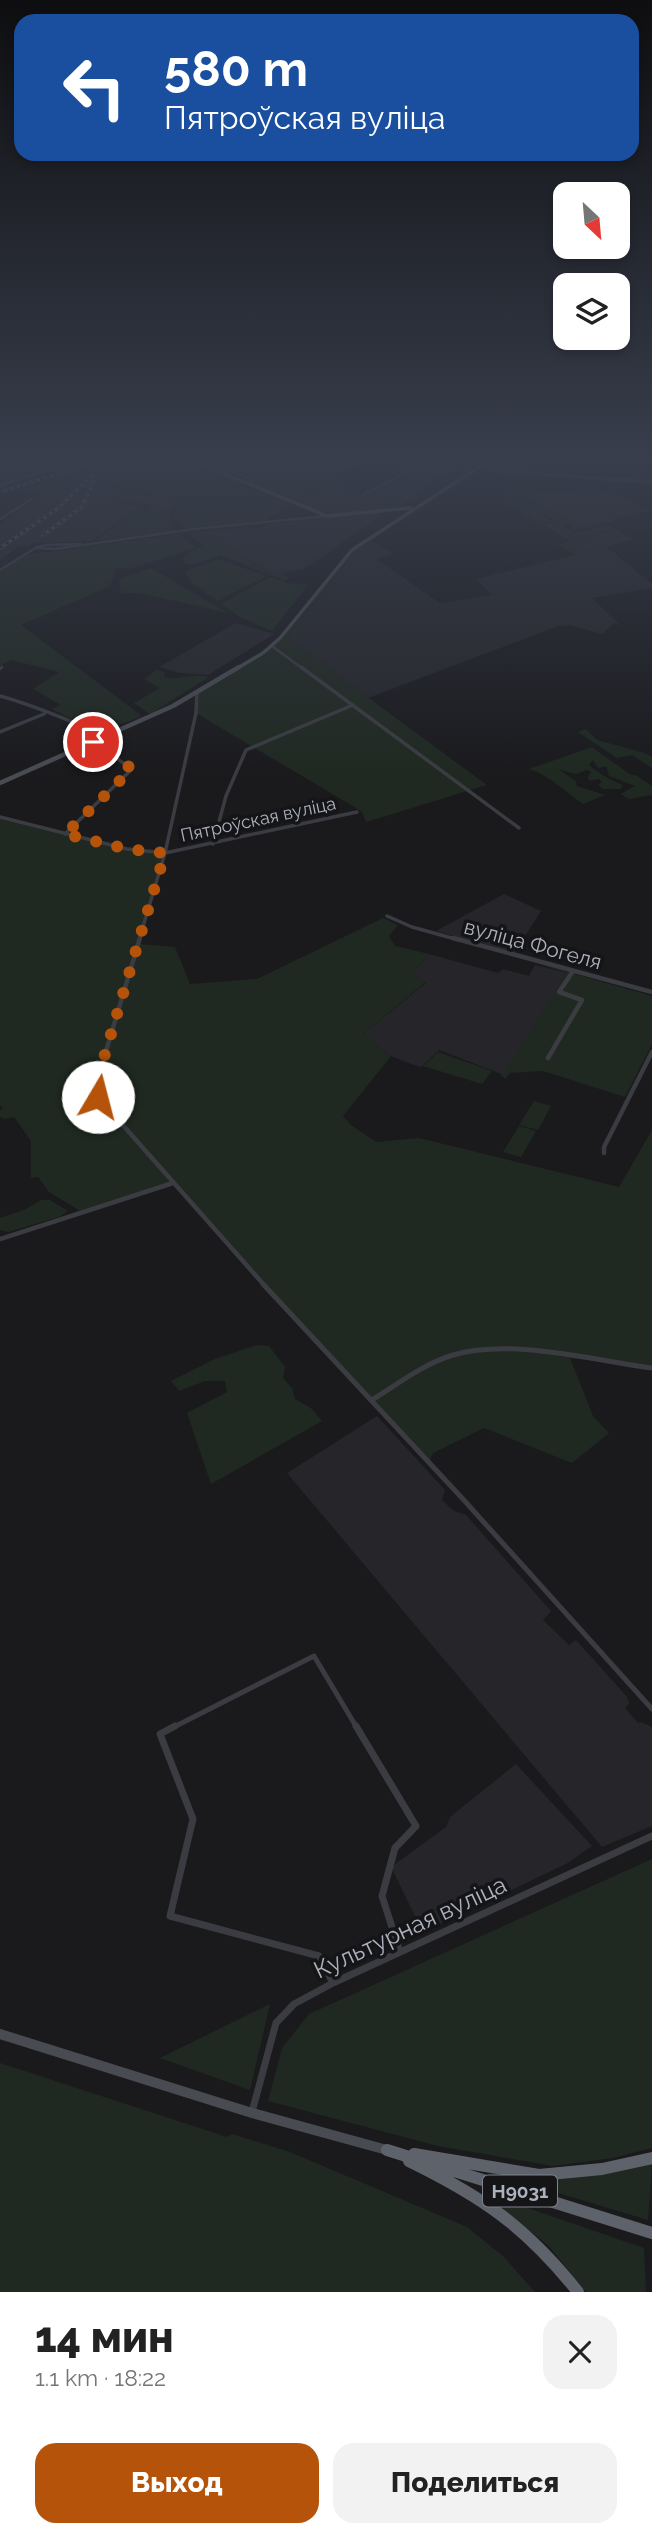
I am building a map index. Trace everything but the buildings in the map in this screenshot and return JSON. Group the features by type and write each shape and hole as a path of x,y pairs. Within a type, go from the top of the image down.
{"highway":[{"name":"Н9031","path":"387,2150 539,2175 603,2169 652,2158"},
{"name":"Н9031","path":"387,2150 652,2233"},
{"name":"Н9031","path":"387,2150 472,2193 507,2218 534,2241 578,2292"}],"main road":[{"path":"0,783 139,722 197,692 272,646 341,563"},
{"name":"Н9031","path":"0,2034 252,2113 387,2150"}],"street":[{"path":"272,646 520,828"},
{"path":"197,692 196,713 165,853 100,1071 98,1097 247,1267 372,1400 652,1709"},
{"path":"0,696 45,713 58,715 105,737"},
{"path":"213,844 226,796 246,750 354,705"},
{"path":"0,732 45,713"},
{"path":"65,834 132,769 93,742"},
{"name":"Пятроўская вуліца","path":"0,817 127,849 165,853 357,812"},
{"name":"вуліца Фогеля","path":"387,916 405,925 652,992"},
{"path":"548,1058 582,1000 559,992 573,971"},
{"path":"604,1153 652,1052"},
{"path":"0,1239 173,1183"},
{"path":"372,1400 439,1360 464,1352 512,1352 652,1368"},
{"path":"333,1983 319,1956 170,1916 193,1819 160,1734 314,1656 416,1826 395,1848 382,1896 400,1952"},
{"name":"Культурная вуліца","path":"252,2113 276,2023 294,2004 333,1983 652,1836"}],"shaded area":[{"path":"13,563 148,563 129,569 116,568 110,586 21,625 142,716 106,727 87,725 52,709 61,705 33,689 59,672 11,660 0,666 0,572"},
{"path":"209,563 229,563 267,576 218,601 192,583 185,572"},
{"path":"240,563 253,563 270,574 287,571 283,575 289,577 286,581"},
{"path":"254,563 313,563 304,569 272,574"},
{"path":"341,563 347,563 287,638 487,785 366,822 362,812 356,808 196,713 197,692 277,642"},
{"path":"347,563 382,563 440,603 492,595 476,579 541,563 626,563 652,584 652,588 592,598 620,625 614,623 602,634 570,625 558,626 368,698 287,638"},
{"path":"151,568 228,613 140,593 121,593 119,579"},
{"path":"270,577 288,583 308,585 272,631 240,617 221,604"},
{"path":"236,623 274,634 208,675 179,673 159,667"},
{"path":"156,670 165,672 164,677 170,678 209,677 148,713 134,703 160,688 144,679"},
{"path":"586,729 597,740 652,757 652,768 632,755 617,758 578,732"},
{"path":"592,747 631,775 636,775 652,786 652,795 629,799 621,794 635,786 609,776 606,766 598,768 593,760 589,765 623,785 621,789 603,789 598,785 602,782 599,779 589,781 591,772 587,770 576,774 558,769 576,781 577,786 605,795 583,804 549,779 529,769"},
{"path":"0,817 127,849 165,853 139,944 175,947 190,984 257,979 383,918 398,925 389,936 395,946 429,954 412,974 426,982 363,1034 391,1056 343,1116 351,1125 376,1142 419,1138 619,1187 652,1130 652,1368 570,1358 593,1416 609,1433 572,1463 484,1428 433,1453 429,1462 173,1183 82,1212 49,1192 38,1177 31,1178 31,1141 14,1117 0,1117 3,1108 0,1106"},
{"path":"504,894 541,911 514,953 436,931"},
{"path":"429,954 498,973 503,969 529,976 535,965 567,973 504,1075 439,1050 421,1067 414,1065 391,1056 363,1034 426,983 412,974"},
{"path":"536,963 652,996 652,1044 625,1097 543,1071 510,1073 505,1079 500,1074 504,1074 566,973"},
{"path":"438,1052 492,1071 482,1084 423,1066"},
{"path":"534,1101 551,1106 538,1130 519,1125"},
{"path":"519,1126 536,1131 521,1157 503,1152"},
{"path":"41,1200 50,1200 68,1211 59,1217 8,1232 0,1230 0,1218 24,1210"},
{"path":"257,1345 269,1346 285,1367 283,1378 292,1388 295,1399 312,1409 322,1421 211,1484 187,1413 227,1392 225,1381 205,1381 179,1391 171,1381 215,1359"},
{"path":"377,1416 445,1490 442,1500 454,1511 466,1515 551,1611 543,1620 569,1645 576,1640 628,1698 629,1704 625,1708 638,1723 652,1727 652,1826 602,1847 287,1473"},
{"path":"516,1764 592,1846 566,1864 423,1932 391,1867 446,1827 450,1817"},
{"path":"652,1859 652,2148 613,2158 553,2166 438,2146 268,2101 282,2048 309,2014"},
{"path":"270,2004 250,2090 160,2058"},
{"path":"0,2063 227,2137 232,2134 290,2152 467,2227 504,2257 535,2292 0,2292"},
{"path":"652,2162 648,2220 501,2176 543,2179"},
{"path":"481,2192 644,2248 646,2292 586,2292 549,2246"}],"route":[{"path":"93,742 132,769 65,834 127,849 165,853 100,1071 98,1097"}]}
